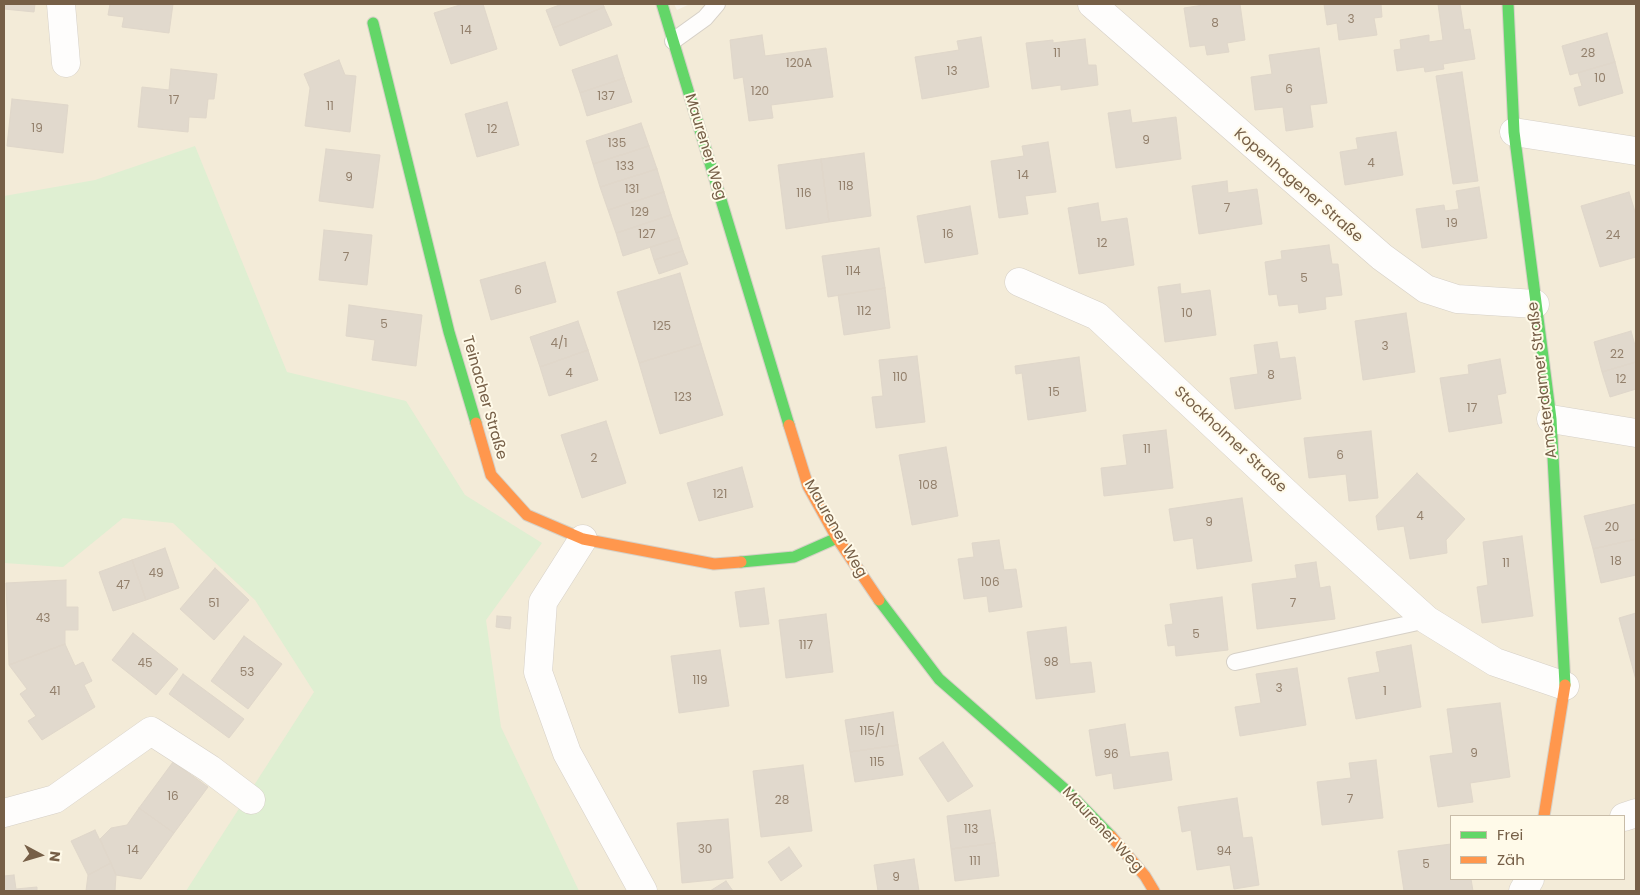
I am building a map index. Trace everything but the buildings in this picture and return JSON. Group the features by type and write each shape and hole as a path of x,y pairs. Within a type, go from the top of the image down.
{"street":[{"path":"61,4 66,63"},
{"name":"Maurener Weg","path":"662,4 793,443 808,486 837,538 876,596 939,679 1069,793 1108,832 1145,876 1154,891"},
{"name":"Kopenhagener Straße","path":"1092,4 1382,257 1426,289 1457,299 1535,304"},
{"name":"Amsterdamer Straße","path":"1508,4 1514,132 1551,419 1565,686 1544,815"},
{"name":"Teinacher Straße","path":"373,23 449,332 491,475 527,515 583,539 714,564 794,557 837,538"},
{"path":"1514,132 1636,151"},
{"name":"Stockholmer Straße","path":"1019,282 1097,316 1298,504 1427,620 1495,662 1565,686"},
{"path":"1551,419 1636,433"},
{"path":"583,539 543,602 538,672 567,753 643,891"},
{"path":"4,813 55,799 151,730 210,769 251,800"},
{"path":"1522,891 1529,880"}],"lane":[{"path":"673,40 705,18 717,4"},
{"path":"1235,662 1427,620"}],"shaded area":[{"path":"4,4 674,4 677,10 690,4 1636,4 1636,891 4,891"}],"green space":[{"path":"195,146 287,372 406,401 465,495 542,543 486,620 501,727 579,891 186,891 314,692 255,600 173,523 123,518 63,567 4,563 4,196 95,180"}],"traffic: fast":[{"path":"662,4 789,425"},
{"path":"1508,4 1514,132 1551,419 1565,685"},
{"path":"373,23 449,332 476,423"},
{"path":"741,562 794,557 837,538"},
{"path":"879,600 939,679 1069,793 1111,836"}],"traffic: slow":[{"path":"476,423 491,475 527,515 583,539 714,564 741,562"},
{"path":"789,425 808,486 837,538 879,600"},
{"path":"1544,815 1565,685"},
{"path":"1111,836 1145,876 1154,891"}]}
